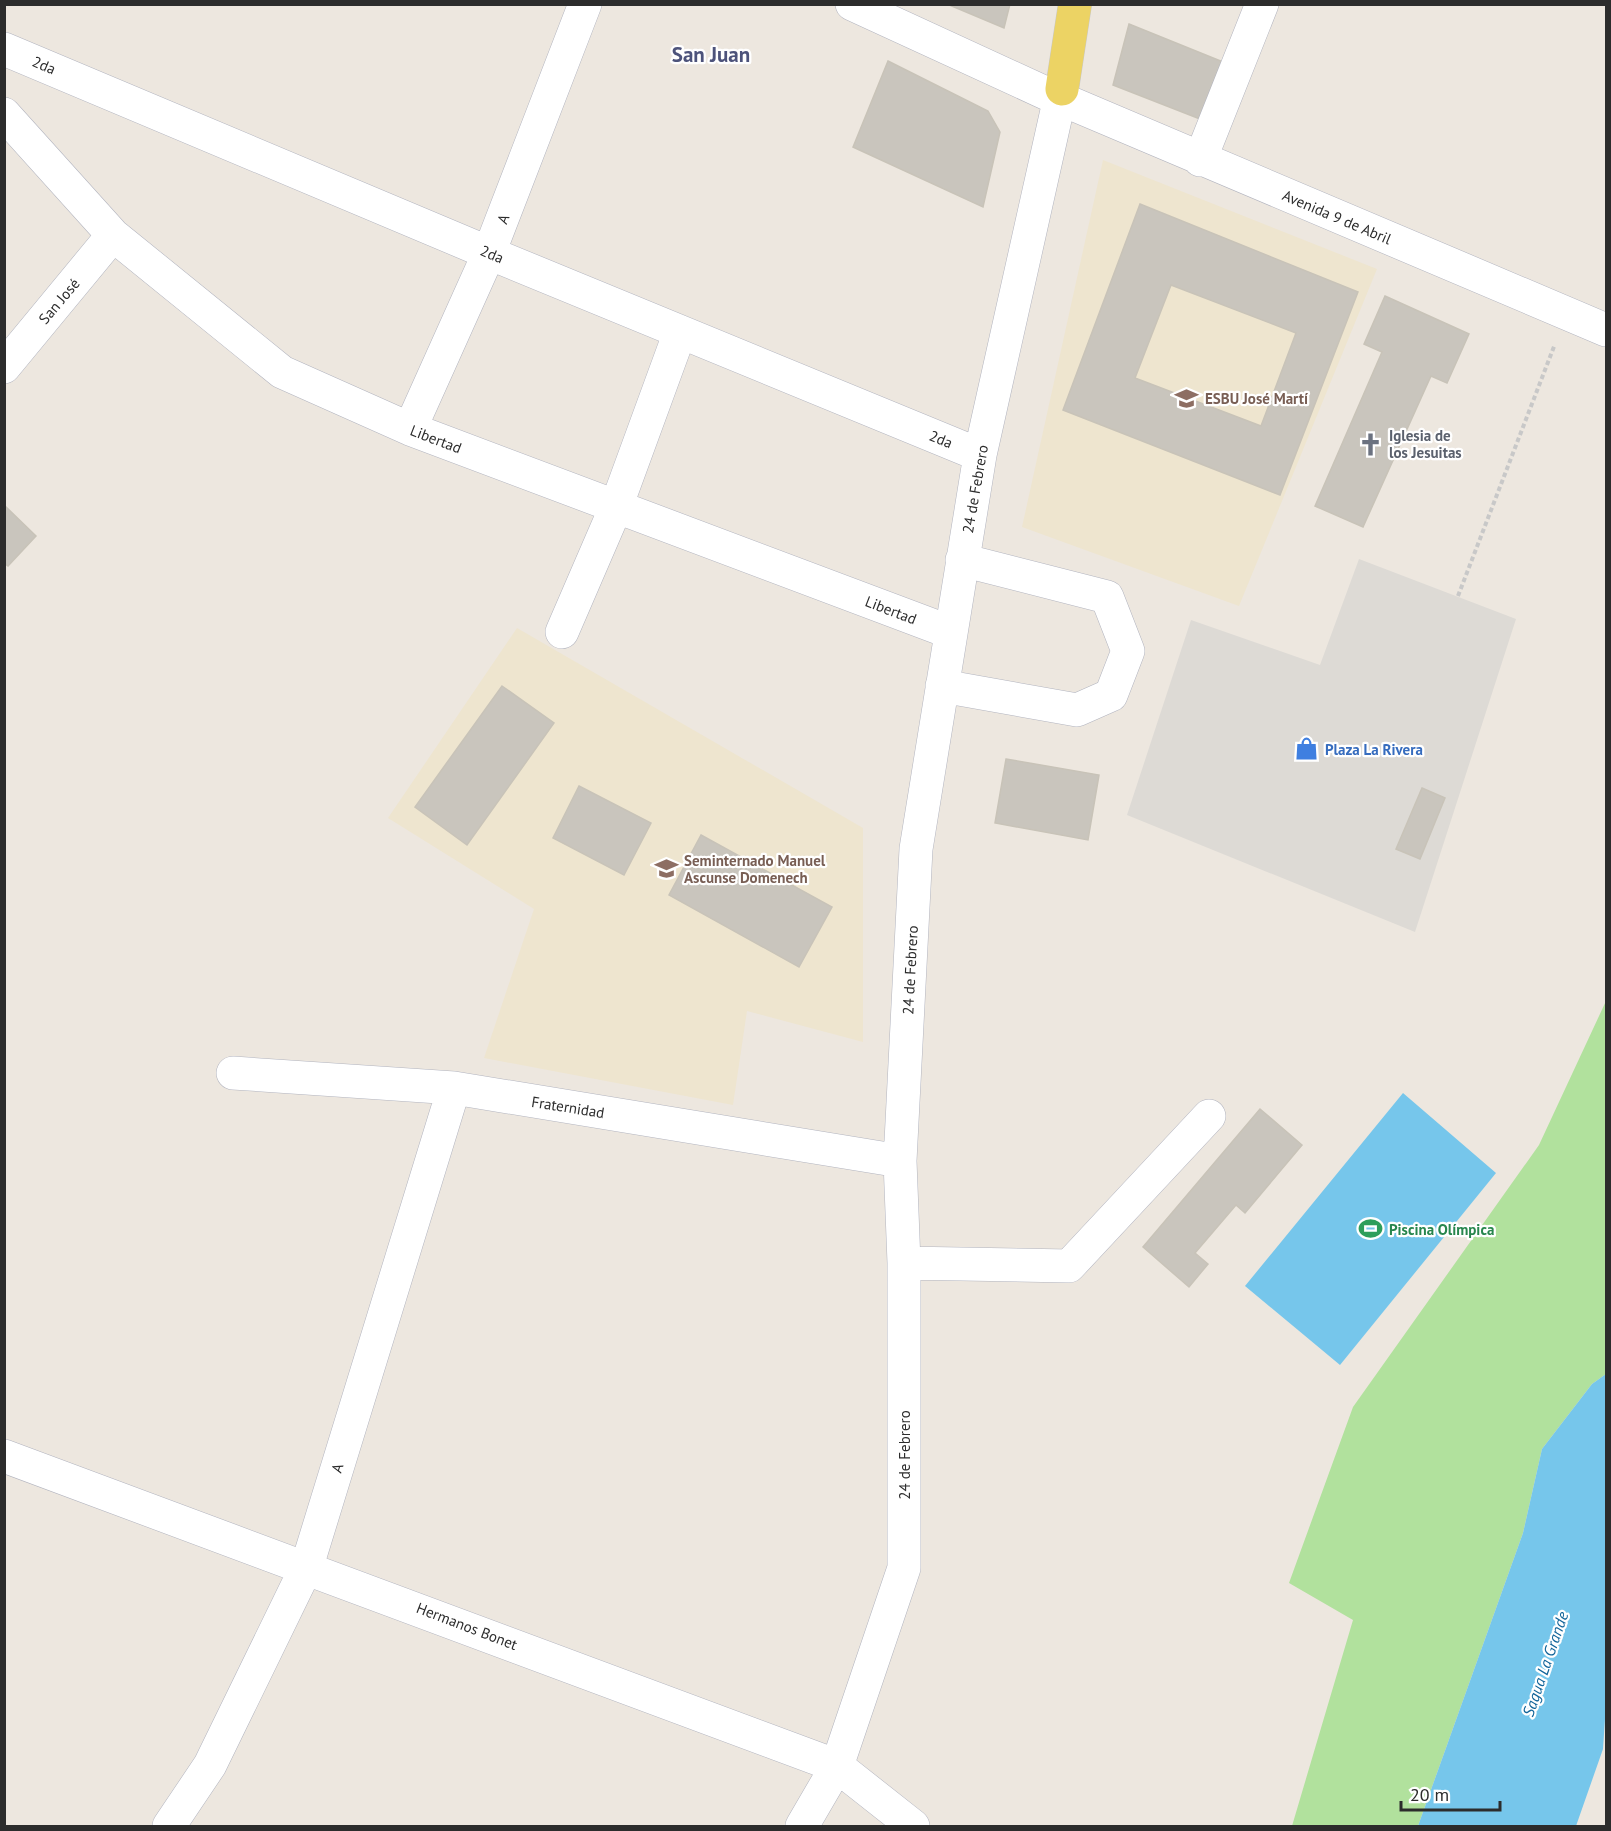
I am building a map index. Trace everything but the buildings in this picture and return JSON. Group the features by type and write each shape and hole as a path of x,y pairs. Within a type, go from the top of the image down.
{"main road":[{"path":"1060,98 1075,4"}],"street":[{"name":"A","path":"410,429 489,253 585,4"},
{"name":"Avenida 9 de Abril","path":"852,4 1200,160 1606,330"},
{"path":"1200,160 1262,4"},
{"name":"2da","path":"4,49 489,253 980,455"},
{"name":"24 de Febrero","path":"802,1827 837,1766 904,1568 904,1263 900,1161 916,849 980,455 1060,98"},
{"name":"Libertad","path":"4,114 113,235 282,372 410,429 950,632"},
{"name":"San José","path":"4,367 113,235"},
{"path":"562,632 616,507 680,332"},
{"path":"942,686 1077,710 1112,695 1128,651 1107,597 962,560"},
{"name":"Fraternidad","path":"233,1073 454,1088 900,1161"},
{"name":"A","path":"170,1827 210,1765 307,1566 454,1088"},
{"path":"904,1263 1069,1266 1209,1116"},
{"name":"Hermanos Bonet","path":"4,1456 307,1566 837,1766 909,1826"}],"path":[{"path":"1458,596 1567,314"}],"shaded area":[{"name":"ESBU José Martí","path":"1103,160 1377,269 1239,606 1022,527"},
{"path":"1359,559 1516,619 1415,932 1127,815 1191,620 1320,665"},
{"name":"Seminternado Manuel Ascunse Domenech","path":"517,628 863,828 863,1042 747,1011 733,1105 484,1058 534,909 388,818"}],"green space":[{"path":"1606,1001 1606,1374 1592,1384 1542,1449 1523,1533 1418,1826 1292,1826 1353,1620 1289,1583 1353,1407 1539,1145"}],"water":[{"name":"Piscina Olímpica","path":"1403,1093 1496,1173 1340,1365 1245,1286"},
{"name":"Sagua La Grande","path":"1606,1374 1606,1704 1603,1749 1576,1826 1418,1826 1523,1533 1542,1449 1592,1384"}],"place":[{"name":"ESBU José Martí","path":"1187,398"},
{"name":"Iglesia de los Jesuitas","path":"1371,444"},
{"name":"Plaza La Rivera","path":"1307,749"},
{"name":"Seminternado Manuel Ascunse Domenech","path":"666,869"},
{"name":"Piscina Olímpica","path":"1371,1229"}],"district":[{"name":"San Juan","path":"711,54"}]}
